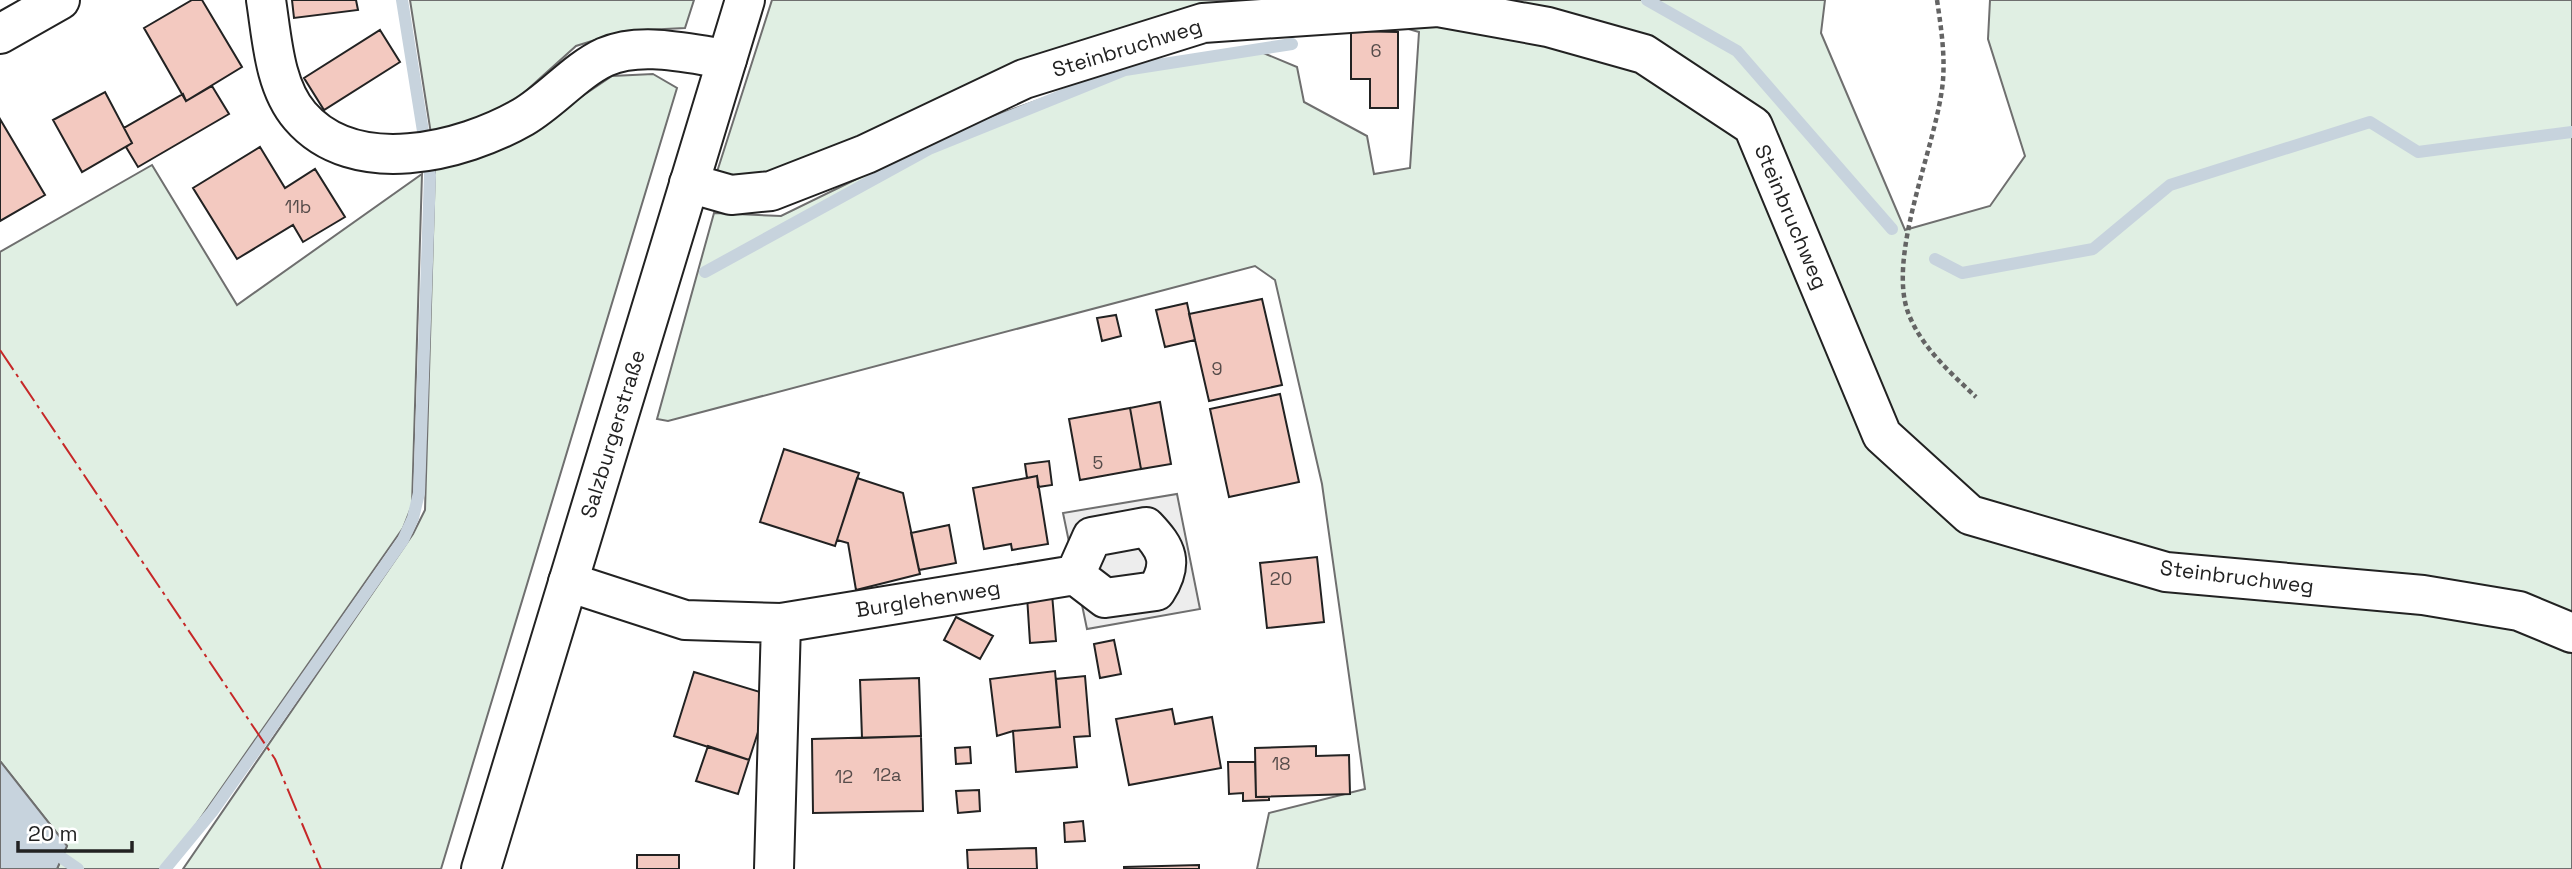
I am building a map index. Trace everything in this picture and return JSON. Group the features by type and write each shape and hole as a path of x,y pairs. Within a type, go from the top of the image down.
{"street":[{"path":"0,34 60,0"},
{"path":"266,0 278,74 300,116 330,141 358,152 407,153 482,136 525,116 607,57 654,49 727,59"},
{"name":"Salzburgerstraße","path":"481,869 708,188 727,59 745,0"},
{"name":"Steinbruchweg","path":"708,188 771,191 815,175 1024,79 1203,23 1438,7 1548,27 1644,54 1753,126 1882,435 1970,515 2166,572 2423,595 2519,611 2572,633"},
{"name":"Burglehenweg","path":"575,584 685,620 781,623 1075,575"},
{"path":"774,869 781,623"}],"path":[{"path":"1937,0 1943,36 1943,81 1911,217 1902,287 1909,316 1937,360 1976,397"}],"green space":[{"path":"410,0 694,0 685,28 624,31 576,46 508,107 431,134"},
{"path":"772,0 1307,0 780,179 716,175"},
{"path":"1307,0 1825,0 1821,33 1905,230 1990,206 2025,156 1988,39 1990,0 2572,0 2572,869 1257,869 1269,813 1365,789 1322,484 1275,280 1255,266 668,421 657,419 714,213 781,216 963,127 1128,68 1249,47 1297,67 1304,102 1367,136 1374,174 1410,168 1419,32"},
{"path":"653,74 677,88 441,869 183,869 413,534 425,510 435,168 508,146 612,76"},
{"path":"152,165 237,305 422,174 412,505 403,528 165,869 57,869 67,846 0,761 0,252"}],"shaded area":[{"path":"1177,494 1200,609 1087,629 1063,513"},
{"path":"0,761 67,846 57,869 0,869"}],"building":[{"path":"192,0 202,0 242,67 186,101 144,28"},
{"path":"292,0 356,0 358,10 294,18"},
{"path":"380,30 400,62 324,110 304,78"},
{"path":"1351,31 1398,32 1398,108 1370,108 1370,79 1351,79"},
{"path":"212,86 229,114 138,167 126,147 132,143 124,128 183,94 186,101"},
{"path":"105,92 132,143 82,172 53,120"},
{"path":"0,119 45,195 0,221"},
{"path":"260,147 285,188 315,169 345,217 303,242 293,225 237,259 193,188"},
{"path":"1262,299 1282,385 1209,401 1189,314"},
{"path":"1187,303 1195,340 1165,347 1156,310"},
{"path":"1116,315 1121,336 1102,341 1097,318"},
{"path":"1280,394 1299,482 1229,497 1210,409"},
{"path":"1160,402 1171,464 1141,469 1130,408"},
{"path":"1130,408 1141,469 1080,480 1069,419"},
{"path":"784,449 859,473 835,546 760,522"},
{"path":"1049,461 1052,485 1038,487 1037,476 1027,478 1025,464"},
{"path":"1037,476 1048,544 1012,550 1011,544 984,549 973,488"},
{"path":"857,478 903,493 920,574 856,590 848,543 837,540"},
{"path":"949,525 956,563 919,570 911,533"},
{"path":"1317,557 1324,622 1267,628 1260,563"},
{"path":"1052,594 1056,641 1030,643 1027,596"},
{"path":"956,617 993,636 980,659 944,640"},
{"path":"1114,640 1121,674 1100,678 1094,644"},
{"path":"1055,671 1060,727 1013,731 997,736 990,679"},
{"path":"694,672 770,695 749,760 674,736"},
{"path":"1085,676 1090,736 1074,737 1077,767 1016,772 1013,731 1060,727 1056,679"},
{"path":"919,678 921,736 862,738 860,680"},
{"path":"1172,709 1175,724 1212,717 1221,768 1129,785 1116,719"},
{"path":"921,736 923,811 813,813 812,739"},
{"path":"708,746 749,760 738,794 696,781"},
{"path":"1316,746 1316,756 1349,755 1350,794 1256,797 1255,748"},
{"path":"970,747 971,763 956,764 955,748"},
{"path":"1228,762 1255,762 1256,797 1269,797 1269,800 1243,801 1243,793 1229,794"},
{"path":"979,790 980,811 958,813 956,791"},
{"path":"1083,821 1085,841 1065,842 1064,823"},
{"path":"1036,848 1037,869 968,869 967,850"},
{"path":"637,855 679,855 679,869 637,869"},
{"path":"1199,865 1199,869 1124,869 1124,867"}],"waterway":[{"path":"165,869 212,812 403,540 413,518 419,493 430,175 402,0"},
{"path":"1647,0 1737,51 1892,229"},
{"path":"705,272 929,149 1125,70 1292,44"},
{"path":"1935,259 1962,273 2093,249 2170,185 2370,122 2418,152 2572,132"},
{"path":"49,849 78,869"}],"power":[{"path":"0,350 275,759 321,869"}]}
